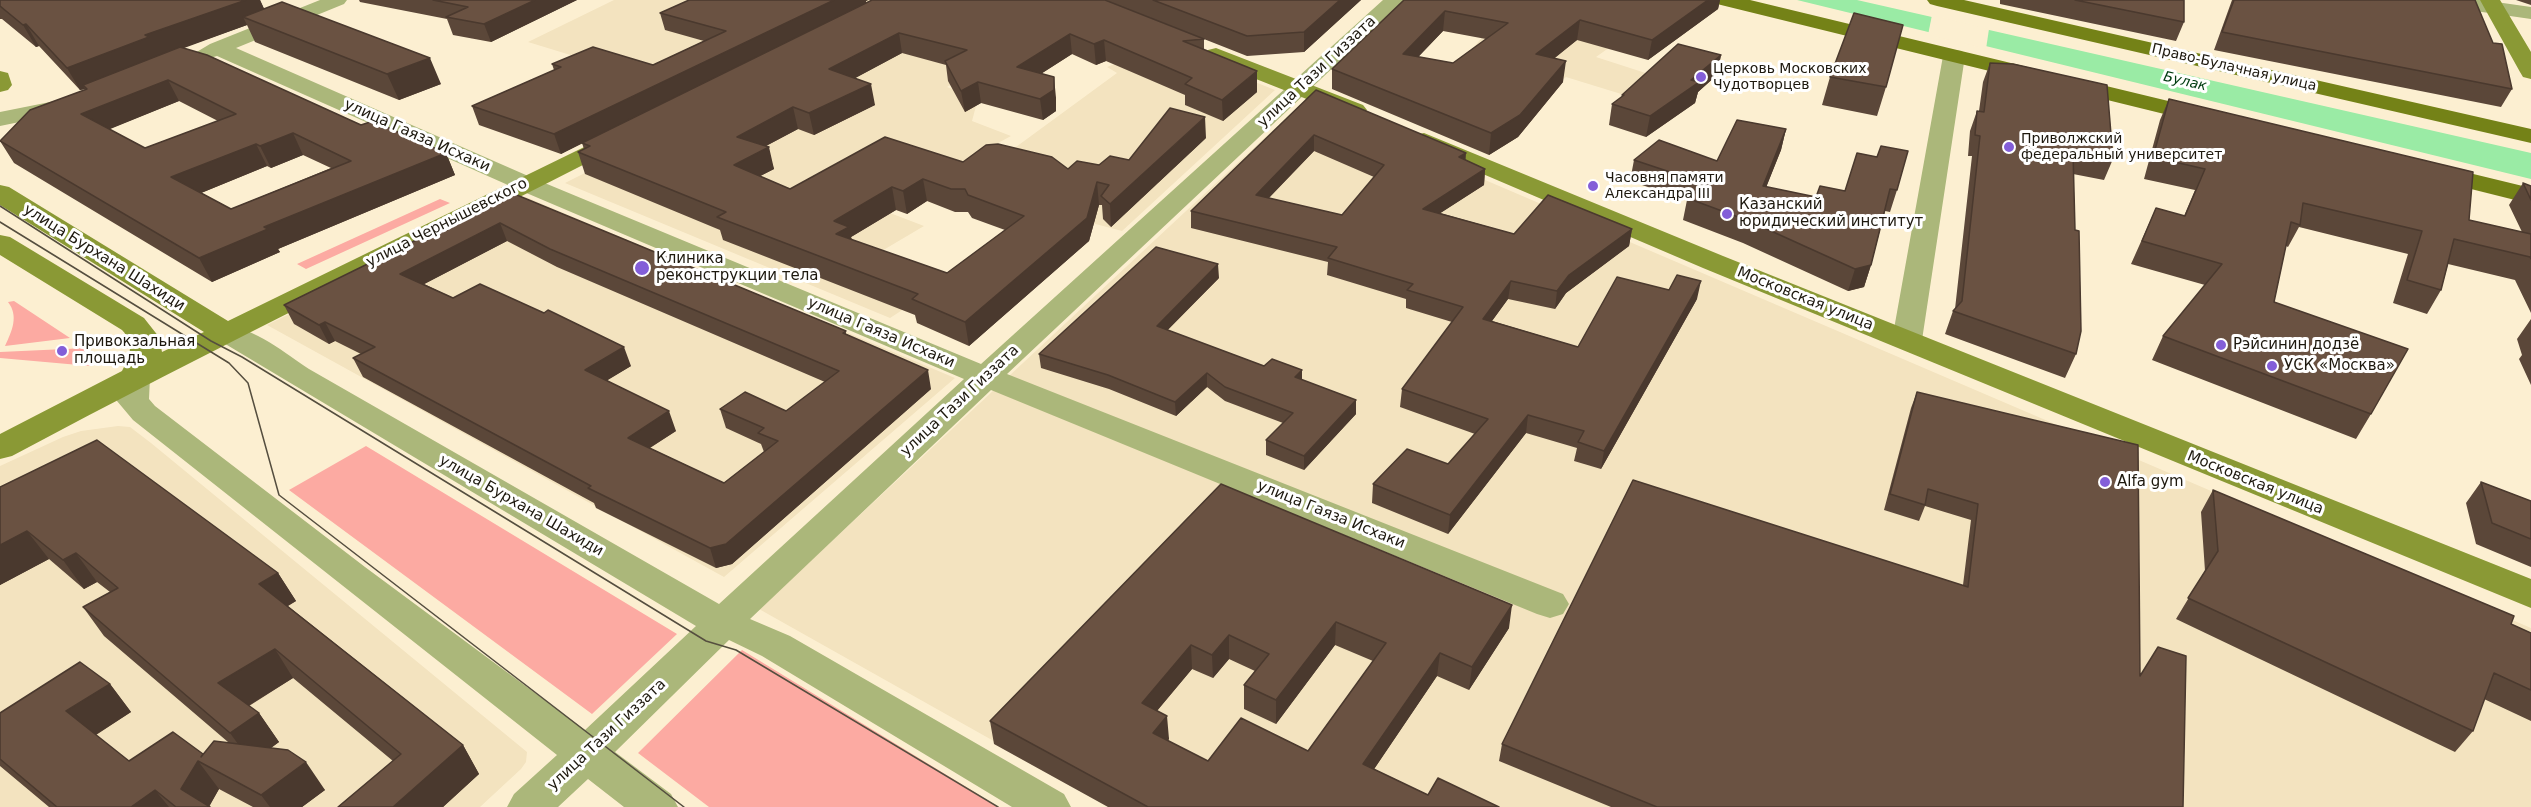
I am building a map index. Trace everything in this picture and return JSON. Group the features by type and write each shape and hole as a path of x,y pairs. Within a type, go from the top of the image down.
{"main road":[{"path":"1724,0 2229,123"},
{"name":"Право-Булачная улица","path":"1937,0 1965,3 2531,136"},
{"path":"2402,164 2531,196"}],"street":[{"path":"184,61 338,0"},
{"name":"улица Тази Гиззата","path":"529,807 986,376 1395,0"},
{"path":"2440,0 2492,4 2531,14"},
{"path":"2492,4 2531,72"},
{"name":"Московская улица","path":"1193,46 1387,123 1555,197 2531,594"},
{"name":"улица Гаяза Исхаки","path":"218,48 525,184 986,376 1550,604"},
{"path":"1907,340 1954,56"},
{"path":"0,78 0,85"},
{"path":"0,119 88,98"},
{"name":"улица Чернышевского","path":"0,448 135,378 644,125"},
{"name":"улица Бурхана Шахиди","path":"0,193 227,333 258,349 298,376 723,624 754,634 776,646 1049,807"},
{"path":"0,243 133,324 144,334 148,348 135,378 133,401 144,412 585,755 656,807"}],"shaded area":[{"path":"614,0 873,0 688,91 528,42"},
{"path":"929,0 1049,0 1275,90 1122,231 1035,208 1005,155 1117,73 1107,67 1151,50 998,57 947,87 964,93 976,106 972,121 1011,136 877,208 924,226 880,252 947,281 890,318 565,183"},
{"path":"1511,3 1638,27 1596,57 1692,88 1670,109 1566,77 1554,87 1463,60"},
{"path":"1303,102 2531,628 2531,807 1111,807 759,609"},
{"path":"526,197 955,378 724,577 267,325"},
{"path":"440,199 450,203 306,269 297,264"},
{"path":"14,301 70,338 5,346 14,318 8,302"},
{"path":"87,348 94,357 90,366 0,358 0,352"},
{"path":"118,426 130,427 151,443 527,752 526,762 521,769 480,807 0,807 0,466 63,437 81,431"},
{"path":"366,446 677,634 592,714 289,490"},
{"path":"742,650 999,807 709,807 638,753"}],"water":[{"name":"Булак","path":"1797,0 1857,0 2531,153 2531,179"}],"pier":[{"path":"1932,15 1989,29 1986,49 1928,35"}],"building":[{"path":"0,0 246,0 145,35 149,37 67,68 26,24 23,25 0,6"},
{"path":"433,0 535,0 484,24 446,17 468,7"},
{"path":"689,0 834,0 554,134 472,106 561,67 552,64 593,47 653,65 726,31 660,13"},
{"path":"872,0 1105,0 1204,39 1183,41 1257,71 1222,100 1185,84 1192,78 1104,40 1094,44 1070,34 1017,67 1054,77 1054,90 1040,99 978,82 961,91 945,61 967,50 899,33 829,69 871,84 809,113 793,107 737,137 769,147 734,165 790,189 885,137 963,162 986,145 998,144 1052,157 1068,169 1077,161 1099,165 1110,156 1129,160 1170,108 1205,117 1110,204 1101,196 1109,185 1097,182 1087,218 965,322 912,299 918,294 717,217 726,212 578,152 590,146 582,143","holes":["923,179 951,189 965,189 968,195 1024,216 947,273 836,234 849,227 834,221 892,187 903,191"]},
{"path":"1153,0 1340,0 1304,32 1247,36"},
{"path":"1404,0 1708,0 1652,40 1580,20 1536,54 1566,61 1520,115 1491,133 1332,69","holes":["1445,11 1508,23 1453,63 1403,54"]},
{"path":"2075,0 2184,0 2184,22"},
{"path":"2234,0 2475,0 2493,43 2502,44 2512,89 2222,32"},
{"path":"282,2 430,58 387,74 243,17"},
{"path":"1854,13 1903,25 1886,87 1830,77"},
{"path":"1678,44 1721,55 1691,80 1699,82 1650,116 1612,104 1624,95 1622,95"},
{"path":"180,47 207,55 361,125 373,121 446,153 264,227 268,229 199,258 0,141 30,110 87,89 83,85","holes":["168,80 236,114 145,148 81,114","293,133 351,161 231,209 171,177 256,144 260,146"]},
{"path":"1990,63 2013,64 2107,85 2113,159 2073,152 2075,230 2079,231 2081,331 2076,354 1953,311 1962,301 1980,136 1975,135 1977,111 1984,112"},
{"path":"1316,90 1466,153 1459,157 1485,169 1423,209 1514,234 1548,195 1632,229 1569,275 1557,291 1511,281 1483,319 1578,347 1617,277 1669,290 1677,275 1701,281 1604,451 1578,442 1584,431 1528,415 1450,515 1373,484 1407,449 1448,464 1488,419 1402,389 1463,307 1407,290 1413,284 1328,258 1337,247 1191,211","holes":["1314,135 1384,165 1342,215 1256,195"]},
{"path":"2169,99 2473,172 2469,220 2531,234 2531,259 2454,239 2441,290 2407,280 2422,231 2303,203 2300,225 2291,222 2274,302 2408,349 2371,414 2163,336 2222,264 2142,241 2156,208 2185,216 2205,169 2153,157"},
{"path":"1737,120 1786,129 1763,186 1816,197 1820,186 1845,191 1857,153 1877,157 1881,146 1908,151 1897,190 1890,189 1871,265 1855,269 1749,221 1687,198 1709,185 1634,160 1659,140 1717,161"},
{"path":"2523,183 2531,186 2531,200"},
{"path":"512,193 846,331 843,333 928,370 726,544 710,548 588,488 591,486 353,358 375,347 325,322 319,325 284,305","holes":["500,223 550,249 839,371 786,411 745,392 720,409 764,428 758,433 778,441 724,483 628,438 669,411 585,370 624,347 548,310 544,313 480,284 453,298 400,274"]},
{"path":"1156,247 1218,264 1157,326 1264,366 1272,359 1302,370 1295,377 1356,400 1304,456 1266,440 1293,413 1225,387 1207,373 1175,402 1108,375 1039,354"},
{"path":"1917,392 2138,445 2140,676 2158,647 2186,656 2183,807 1657,807 1502,744 1633,480 1968,587 1978,504 1928,489 1925,505 1890,494"},
{"path":"97,440 278,573 259,584 463,745 393,807 338,807 401,754 275,649 218,683 259,713 230,733 83,607 118,588 76,553 63,560 27,531 0,545 0,487"},
{"path":"2481,482 2531,501 2531,539 2492,523"},
{"path":"1221,484 1512,605 1472,667 1440,653 1363,764 1428,795 1438,778 1499,807 1148,807 990,721","holes":["1336,622 1386,643 1308,751 1241,718 1208,761 1153,733 1167,716 1142,703 1191,645 1212,655 1229,635 1269,654 1244,685 1276,700"]},
{"path":"2213,490 2514,616 2511,624 2531,633 2531,690 2494,673 2473,731 2188,598 2218,551"},
{"path":"80,662 110,684 66,711 129,761 173,732 203,754 201,757 214,741 288,750 306,762 261,795 198,761 181,789 210,807 176,807 155,790 131,807 57,807 0,759 0,713"}],"tram line":[{"path":"0,206 211,341 242,357 706,641 736,650 998,807"},
{"path":"0,222 229,363 248,383 279,495 684,807"}],"place":[{"name":"Церковь Московских Чудотворцев","path":"1701,77"},
{"name":"Приволжский федеральный университет","path":"2009,147"},
{"name":"Часовня памяти Александра III","path":"1593,186"},
{"name":"Казанский юридический институт","path":"1727,214"},
{"name":"Клиника реконструкции тела","path":"642,268"},
{"name":"Рэйсинин додзё","path":"2221,345"},
{"name":"Привокзальная площадь","path":"62,351"},
{"name":"УСК «Москва»","path":"2272,366"},
{"name":"Alfa gym","path":"2105,482"}]}
